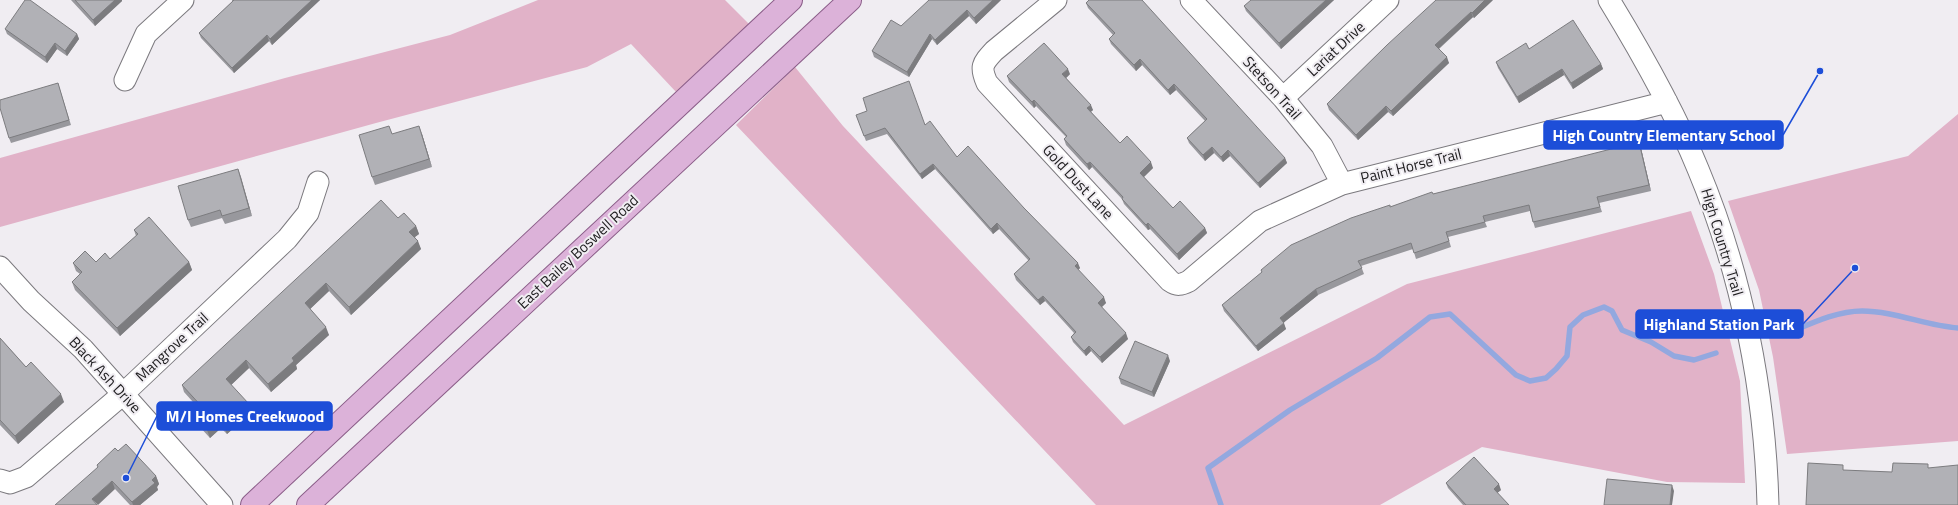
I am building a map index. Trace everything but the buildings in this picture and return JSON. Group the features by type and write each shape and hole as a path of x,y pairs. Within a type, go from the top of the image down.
{"main road":[{"path":"252,505 791,0"},
{"name":"East Bailey Boswell Road","path":"308,505 850,0"}],"street":[{"path":"125,80 146,34 183,0"},
{"name":"Gold Dust Lane","path":"1056,0 994,51 985,61 982,70 987,83 1170,280 1175,284 1181,285"},
{"name":"Stetson Trail","path":"1191,0 1283,98 1322,146 1342,184"},
{"name":"Lariat Drive","path":"1283,98 1388,0"},
{"name":"High Country Trail","path":"1609,0 1667,102 1699,170 1736,282 1761,409 1767,459 1768,505"},
{"name":"Paint Horse Trail","path":"1181,285 1189,281 1260,221 1342,184 1667,102"},
{"name":"Mangrove Trail","path":"0,480 10,483 26,477 123,394 287,239 308,213 318,182"},
{"name":"Black Ash Drive","path":"0,267 31,301 83,349 222,505"}],"shaded area":[{"path":"538,0 725,0 752,27 677,93 631,44 587,67 376,123 0,227 0,158 285,78 450,35"},
{"path":"795,67 843,126 1124,425 1407,284 1691,211 1714,274 1740,381 1745,483 1667,482 1482,447 1380,505 1096,505 736,125"},
{"path":"1958,114 1958,441 1787,454 1773,357 1759,290 1728,201 1908,156"}],"waterway":[{"path":"1221,505 1208,468 1290,410 1377,358 1430,317 1450,314 1516,375 1530,381 1546,378 1556,369 1567,356 1570,327 1583,315 1604,307 1612,311 1622,330 1651,342 1674,356 1694,360 1716,353"},
{"path":"1786,334 1833,316 1843,313 1862,311 1886,313 1946,327 1958,328"}],"place":[{"name":"High Country Elementary School","path":"1820,71"},
{"name":"Highland Station Park","path":"1855,268"},
{"name":"M/I Homes Creekwood","path":"126,478"}]}
